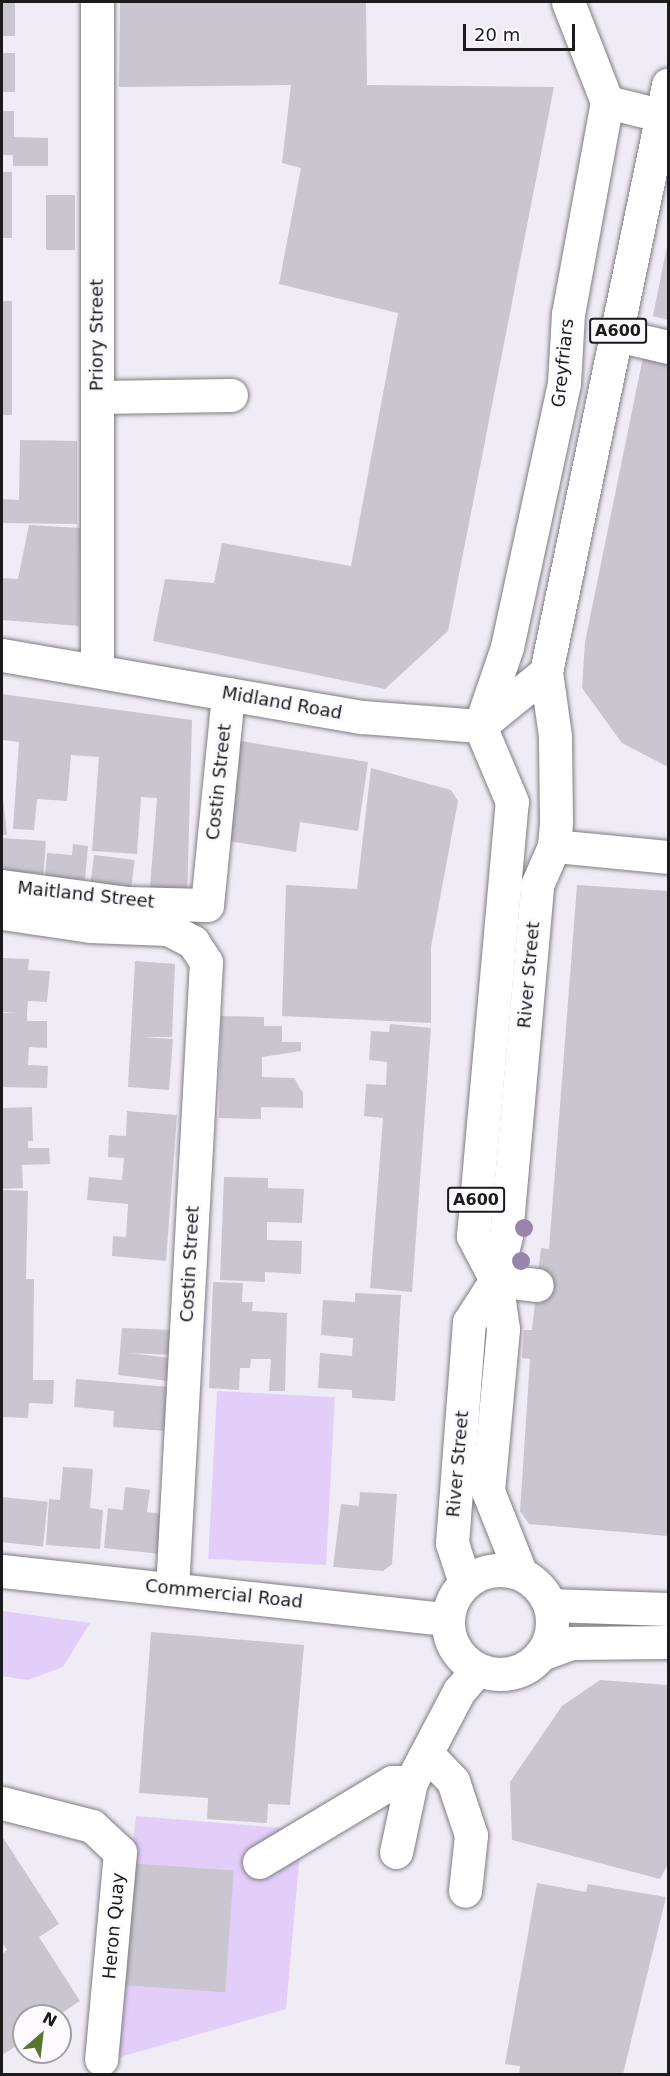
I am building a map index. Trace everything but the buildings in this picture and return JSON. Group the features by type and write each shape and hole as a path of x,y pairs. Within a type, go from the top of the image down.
{"main road":[{"name":"Priory Street","path":"97,2 97,669"},
{"path":"568,2 607,102 666,106"},
{"name":"Greyfriars","path":"480,726 507,647 564,382 567,314 607,102"},
{"name":"A600","path":"546,672 617,335 661,172 666,106"},
{"path":"617,335 669,347"},
{"path":"97,397 231,394"},
{"name":"Midland Road","path":"2,655 97,669 362,717 480,726"},
{"path":"480,726 546,672"},
{"name":"River Street","path":"521,1574 488,1491 502,1329 496,1280 506,1235 537,885 554,846 555,736 546,672"},
{"name":"Costin Street","path":"207,905 228,694"},
{"name":"River Street","path":"480,726 512,802 473,1236 496,1280"},
{"path":"554,846 669,857"},
{"name":"Maitland Street","path":"2,886 126,903 207,905"},
{"name":"Maitland Street","path":"2,914 90,926 168,929 193,942"},
{"name":"Costin Street","path":"172,1589 206,962 193,942"},
{"path":"496,1280 537,1285"},
{"name":"River Street","path":"465,1583 452,1542 469,1322 496,1280"},
{"path":"544,1653 553,1626 550,1605 538,1586 521,1574 490,1570 465,1583 447,1619 454,1648 477,1670 503,1676 528,1668 544,1653 571,1643 669,1642"},
{"name":"Commercial Road","path":"2,1571 447,1619"},
{"path":"550,1605 669,1609"},
{"path":"396,1852 420,1769 459,1691 477,1670"},
{"path":"259,1862 392,1782 420,1769 453,1780 471,1835 465,1891"},
{"name":"Heron Quay","path":"2,1803 92,1826 120,1852 101,2059"}],"shaded area":[{"path":"217,1391 335,1397 326,1565 208,1559"},
{"path":"2,1611 90,1623 63,1667 28,1680 2,1676"},
{"path":"136,1816 283,1828 300,1852 286,2009 110,2060"}]}
